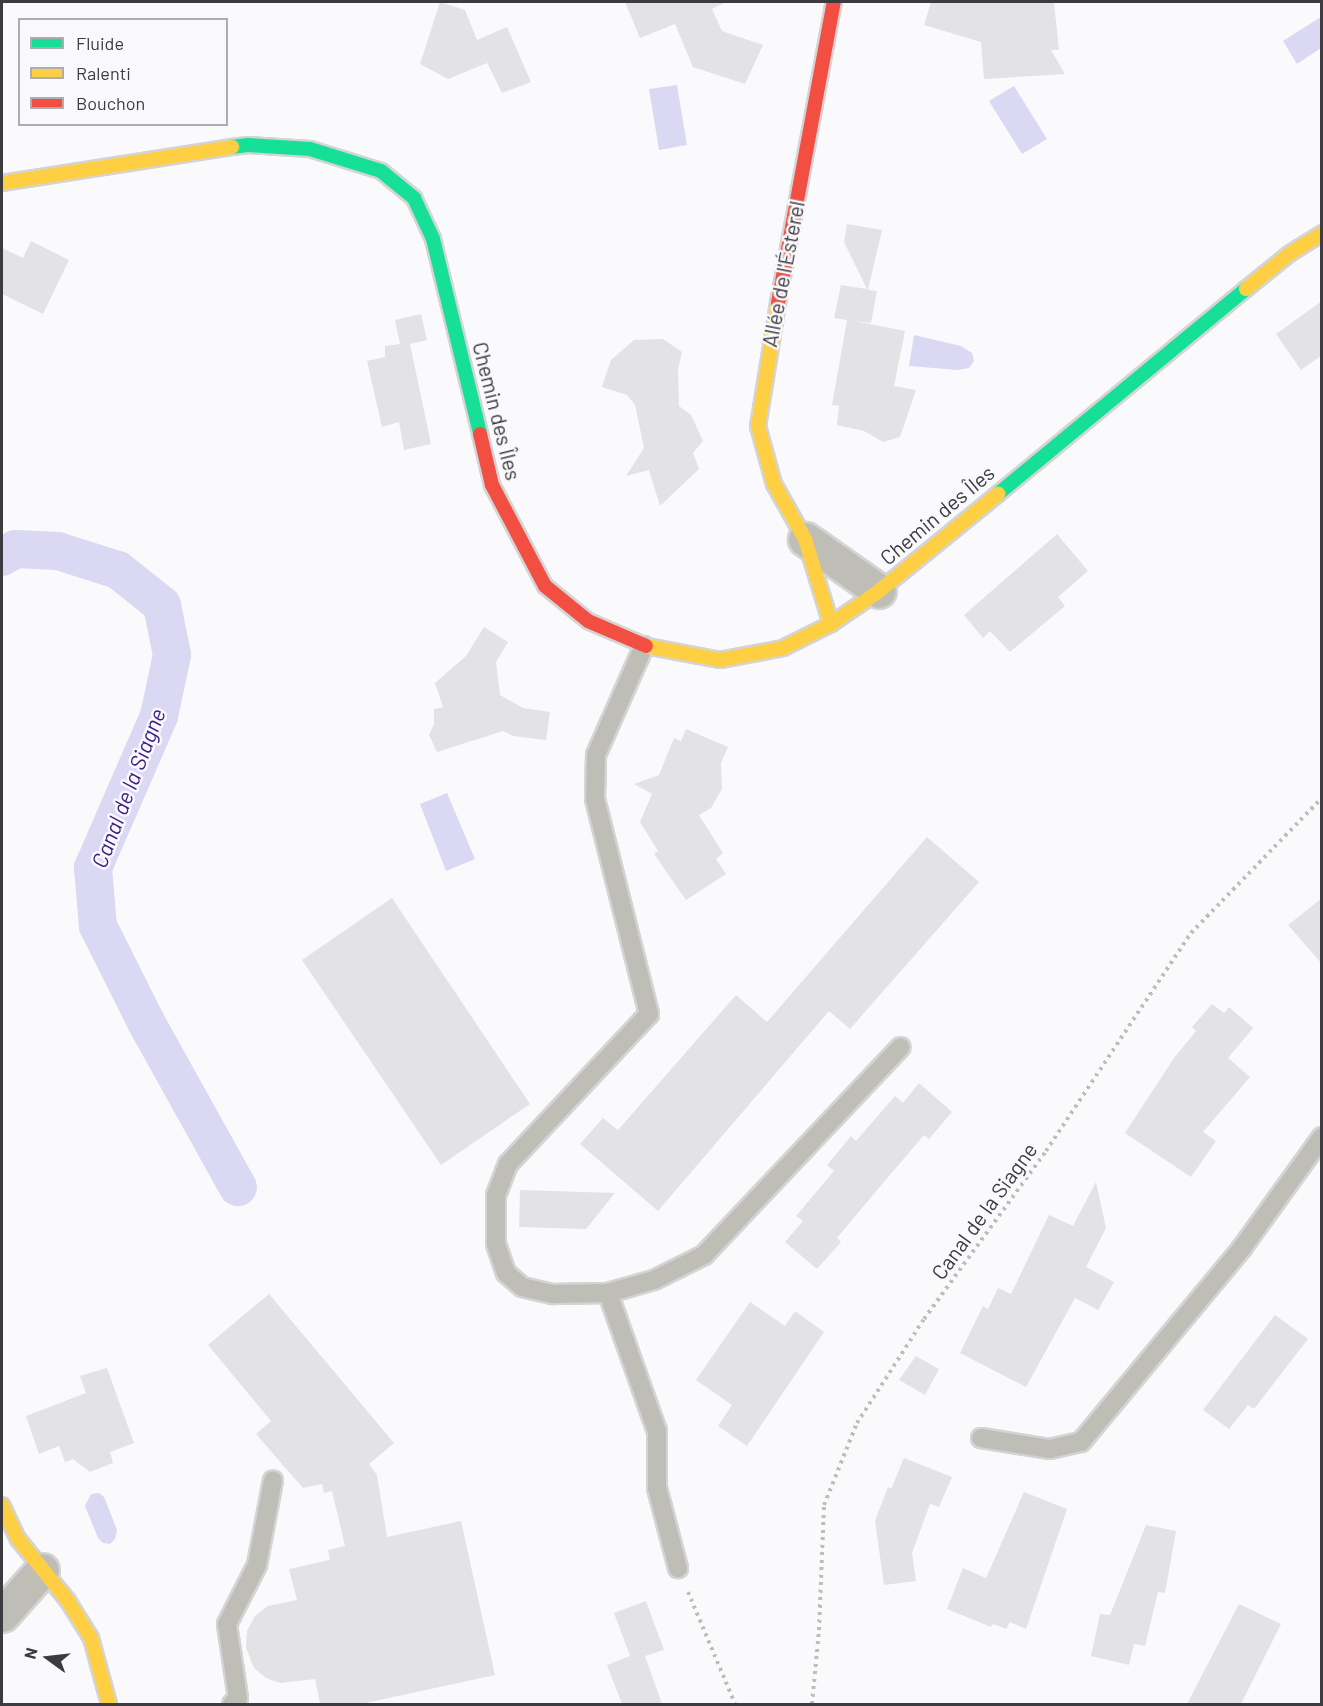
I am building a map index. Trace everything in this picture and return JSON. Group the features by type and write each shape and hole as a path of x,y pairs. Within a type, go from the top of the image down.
{"street":[{"name":"Allée de l'Ésterel","path":"831,624 805,539 774,484 758,426 768,351 834,2"},
{"name":"Chemin des Îles","path":"2,183 80,169 248,145 310,149 381,171 414,198 433,239 492,485 545,586 588,621 644,646 720,660 783,648 831,624 879,591 1271,268 1322,233"},
{"name":"Allée de l'Ésterel","path":"805,539 879,591"},
{"path":"2,1505 18,1539 68,1601 91,1638 109,1704"},
{"path":"2,1615 42,1570"}],"lane":[{"path":"644,646 597,755 595,799 649,1014 508,1164 496,1195 496,1244 506,1272 522,1287 553,1294 608,1293 654,1280 704,1255 901,1047"},
{"path":"981,1438 1050,1449 1081,1442 1242,1248 1322,1137"},
{"path":"608,1293 657,1431 657,1488 678,1568"},
{"path":"232,1704 238,1698 227,1624 257,1565 273,1480"}],"path":[{"name":"Canal de la Siagne","path":"812,1704 819,1630 824,1505 857,1423 924,1319 1046,1151 1191,933 1322,798"},
{"path":"678,1568 735,1704"}],"water":[{"path":"1321,17 1321,48 1297,64 1283,41"},
{"path":"677,85 687,145 659,150 649,89"},
{"path":"1014,86 1047,139 1022,154 989,101"},
{"path":"914,335 961,346 972,353 974,361 969,368 958,370 909,366"},
{"path":"447,793 475,859 446,871 420,804"},
{"path":"99,1493 104,1497 117,1530 115,1539 110,1544 103,1543 98,1538 85,1506 91,1494"}],"building":[{"path":"440,2 465,10 477,40 507,27 531,82 502,93 481,50 487,63 448,79 420,64"},
{"path":"625,2 726,2 712,9 722,31 763,45 745,84 693,67 675,24 640,38"},
{"path":"931,2 1054,2 1059,50 1051,50 1065,74 984,79 981,42 924,25"},
{"path":"847,224 882,230 868,290 877,291 871,323 854,321 905,331 894,386 916,390 900,437 883,442 864,431 837,425 839,406 832,405 847,320 834,318 841,285 867,289 844,242"},
{"path":"31,241 69,260 43,314 2,294 2,248 23,258"},
{"path":"1322,301 1322,355 1301,370 1276,334"},
{"path":"421,314 427,340 410,344 431,444 404,450 399,422 382,427 367,361 385,357 385,346 400,344 395,320"},
{"path":"663,339 682,352 678,369 679,406 691,415 703,441 693,453 699,469 660,506 649,470 626,476 644,448 635,405 627,395 602,387 611,360 634,340"},
{"path":"1057,534 1088,571 1058,597 1065,606 1010,652 990,631 983,638 964,615"},
{"path":"484,627 508,642 496,662 500,695 523,708 550,712 546,740 513,736 503,731 437,752 429,735 434,724 434,709 443,707 435,683 466,656"},
{"path":"686,729 728,747 721,763 722,789 711,808 699,815 723,853 716,859 726,874 686,900 654,854 658,851 640,822 652,794 634,784 659,775 674,738 681,741"},
{"path":"927,837 979,882 850,1029 829,1011 658,1211 580,1144 603,1118 618,1130 736,995 767,1022"},
{"path":"392,898 530,1104 441,1165 302,960"},
{"path":"1322,898 1322,964 1288,925"},
{"path":"1212,1004 1224,1013 1229,1007 1253,1028 1228,1058 1250,1077 1203,1132 1216,1141 1191,1177 1125,1133 1174,1058 1196,1031 1192,1027"},
{"path":"919,1083 952,1112 929,1139 924,1135 837,1238 841,1242 817,1269 785,1242 803,1221 796,1216 834,1171 827,1165 851,1136 856,1141 895,1096 903,1103"},
{"path":"1096,1182 1106,1228 1086,1267 1114,1282 1098,1310 1075,1298 1026,1387 960,1353 983,1306 988,1309 998,1288 1011,1294 1049,1215 1073,1226"},
{"path":"520,1190 615,1193 586,1229 519,1227"},
{"path":"269,1294 394,1443 369,1464 377,1475 387,1537 461,1521 495,1675 361,1704 320,1704 315,1679 280,1683 266,1678 254,1668 246,1648 247,1631 255,1616 268,1606 297,1600 289,1569 330,1560 328,1550 345,1546 332,1491 324,1493 322,1484 303,1488 256,1434 271,1421 208,1345"},
{"path":"750,1302 785,1326 795,1311 824,1332 747,1446 718,1426 732,1405 696,1380"},
{"path":"1275,1315 1308,1339 1254,1409 1248,1405 1229,1429 1203,1410"},
{"path":"916,1356 939,1369 925,1395 899,1380"},
{"path":"107,1368 134,1443 110,1452 113,1463 90,1472 73,1459 65,1462 59,1446 39,1454 26,1416 86,1393 80,1376"},
{"path":"904,1458 952,1477 939,1507 930,1504 912,1553 916,1581 884,1585 875,1521 888,1487 891,1489"},
{"path":"1024,1492 1067,1509 1026,1629 1010,1622 1006,1629 993,1624 991,1627 947,1609 963,1568 986,1578"},
{"path":"1146,1525 1176,1531 1165,1593 1158,1592 1145,1646 1134,1644 1129,1665 1091,1656 1100,1614 1110,1615"},
{"path":"646,1601 664,1650 645,1656 662,1704 622,1704 607,1665 630,1656 614,1613"},
{"path":"1239,1604 1281,1624 1241,1704 1187,1704"}],"waterway":[{"name":"Canal de la Siagne","path":"2,557 16,549 58,551 118,570 162,605 172,655 159,716 93,868 98,926 146,1022 238,1187"}],"traffic: fast":[{"path":"232,147 248,145 310,149 381,171 414,198 433,239 480,434"},
{"path":"998,494 1246,289"}],"traffic: slow":[{"path":"2,183 232,147"},
{"path":"1246,289 1289,254 1322,233"},
{"path":"778,303 758,426 774,484 805,539 831,624"},
{"path":"646,646 720,660 783,648 831,624 879,591 998,494"},
{"path":"2,1505 18,1539 68,1601 91,1638 109,1704"}],"traffic: jam":[{"path":"778,303 834,2"},
{"path":"480,434 492,485 545,586 588,621 646,646"}]}
